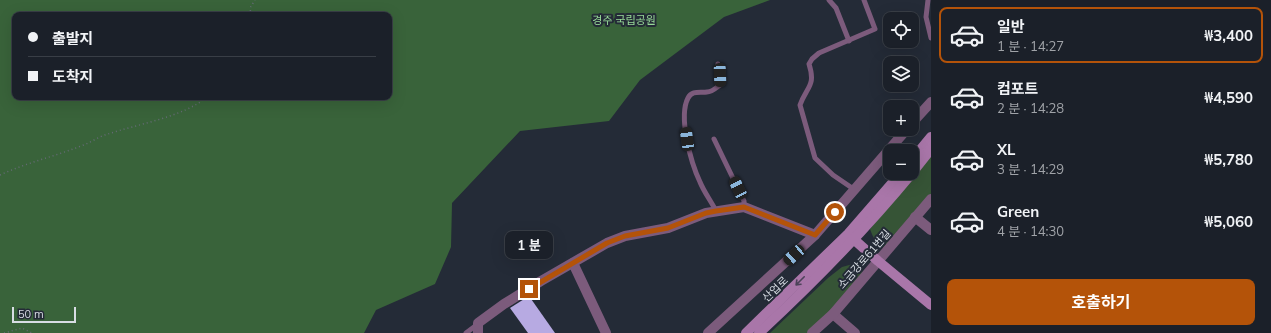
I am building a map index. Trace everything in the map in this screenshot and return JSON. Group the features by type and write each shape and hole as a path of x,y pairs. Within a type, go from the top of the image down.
{"street":[{"path":"919,116 931,102"},
{"path":"708,333 815,235 901,136"},
{"path":"919,152 931,137"},
{"name":"산업로","path":"919,164 931,149"},
{"name":"산업로","path":"759,333 784,310 851,236 895,180"},
{"name":"산업로","path":"746,333 889,200 906,180"},
{"name":"소금강로61번길","path":"812,333 833,314 931,199"},
{"path":"478,328 504,304 607,243 625,236 668,228 706,213 744,207 815,235"},
{"path":"915,217 931,230"},
{"path":"851,236 878,261 931,305"},
{"path":"573,263 606,333"},
{"path":"833,314 855,333"}],"lane":[{"path":"829,0 836,8 849,41"},
{"path":"855,190 833,175 815,158 800,105 812,81 812,72 809,64 812,59 819,53 875,30 864,0"},
{"path":"928,0 926,17 931,38"},
{"path":"716,211 700,182 693,163 689,151 684,116 688,98 693,93 715,90 720,85 718,64"},
{"path":"714,139 744,201 744,207"},
{"path":"466,333 478,328"}],"path":[{"path":"251,12 250,8 255,0"},
{"path":"0,175 17,167 86,144 105,134 179,113 203,100"},
{"path":"4,333 22,328 32,333"}],"green space":[{"name":"경주 국립공원","path":"0,0 770,0 724,17 640,80 609,121 520,131 452,203 451,247 435,284 376,310 364,333 0,333"},
{"path":"931,153 931,195 885,249 872,235 870,229 909,180 919,180 919,168"},
{"path":"853,264 864,273 831,312 807,333 770,333 828,278 842,267"}],"building":[{"path":"529,296 555,333 528,333 510,308"}],"route":[{"path":"529,289 607,243 625,236 668,228 706,213 744,207 815,235 835,212"}]}
